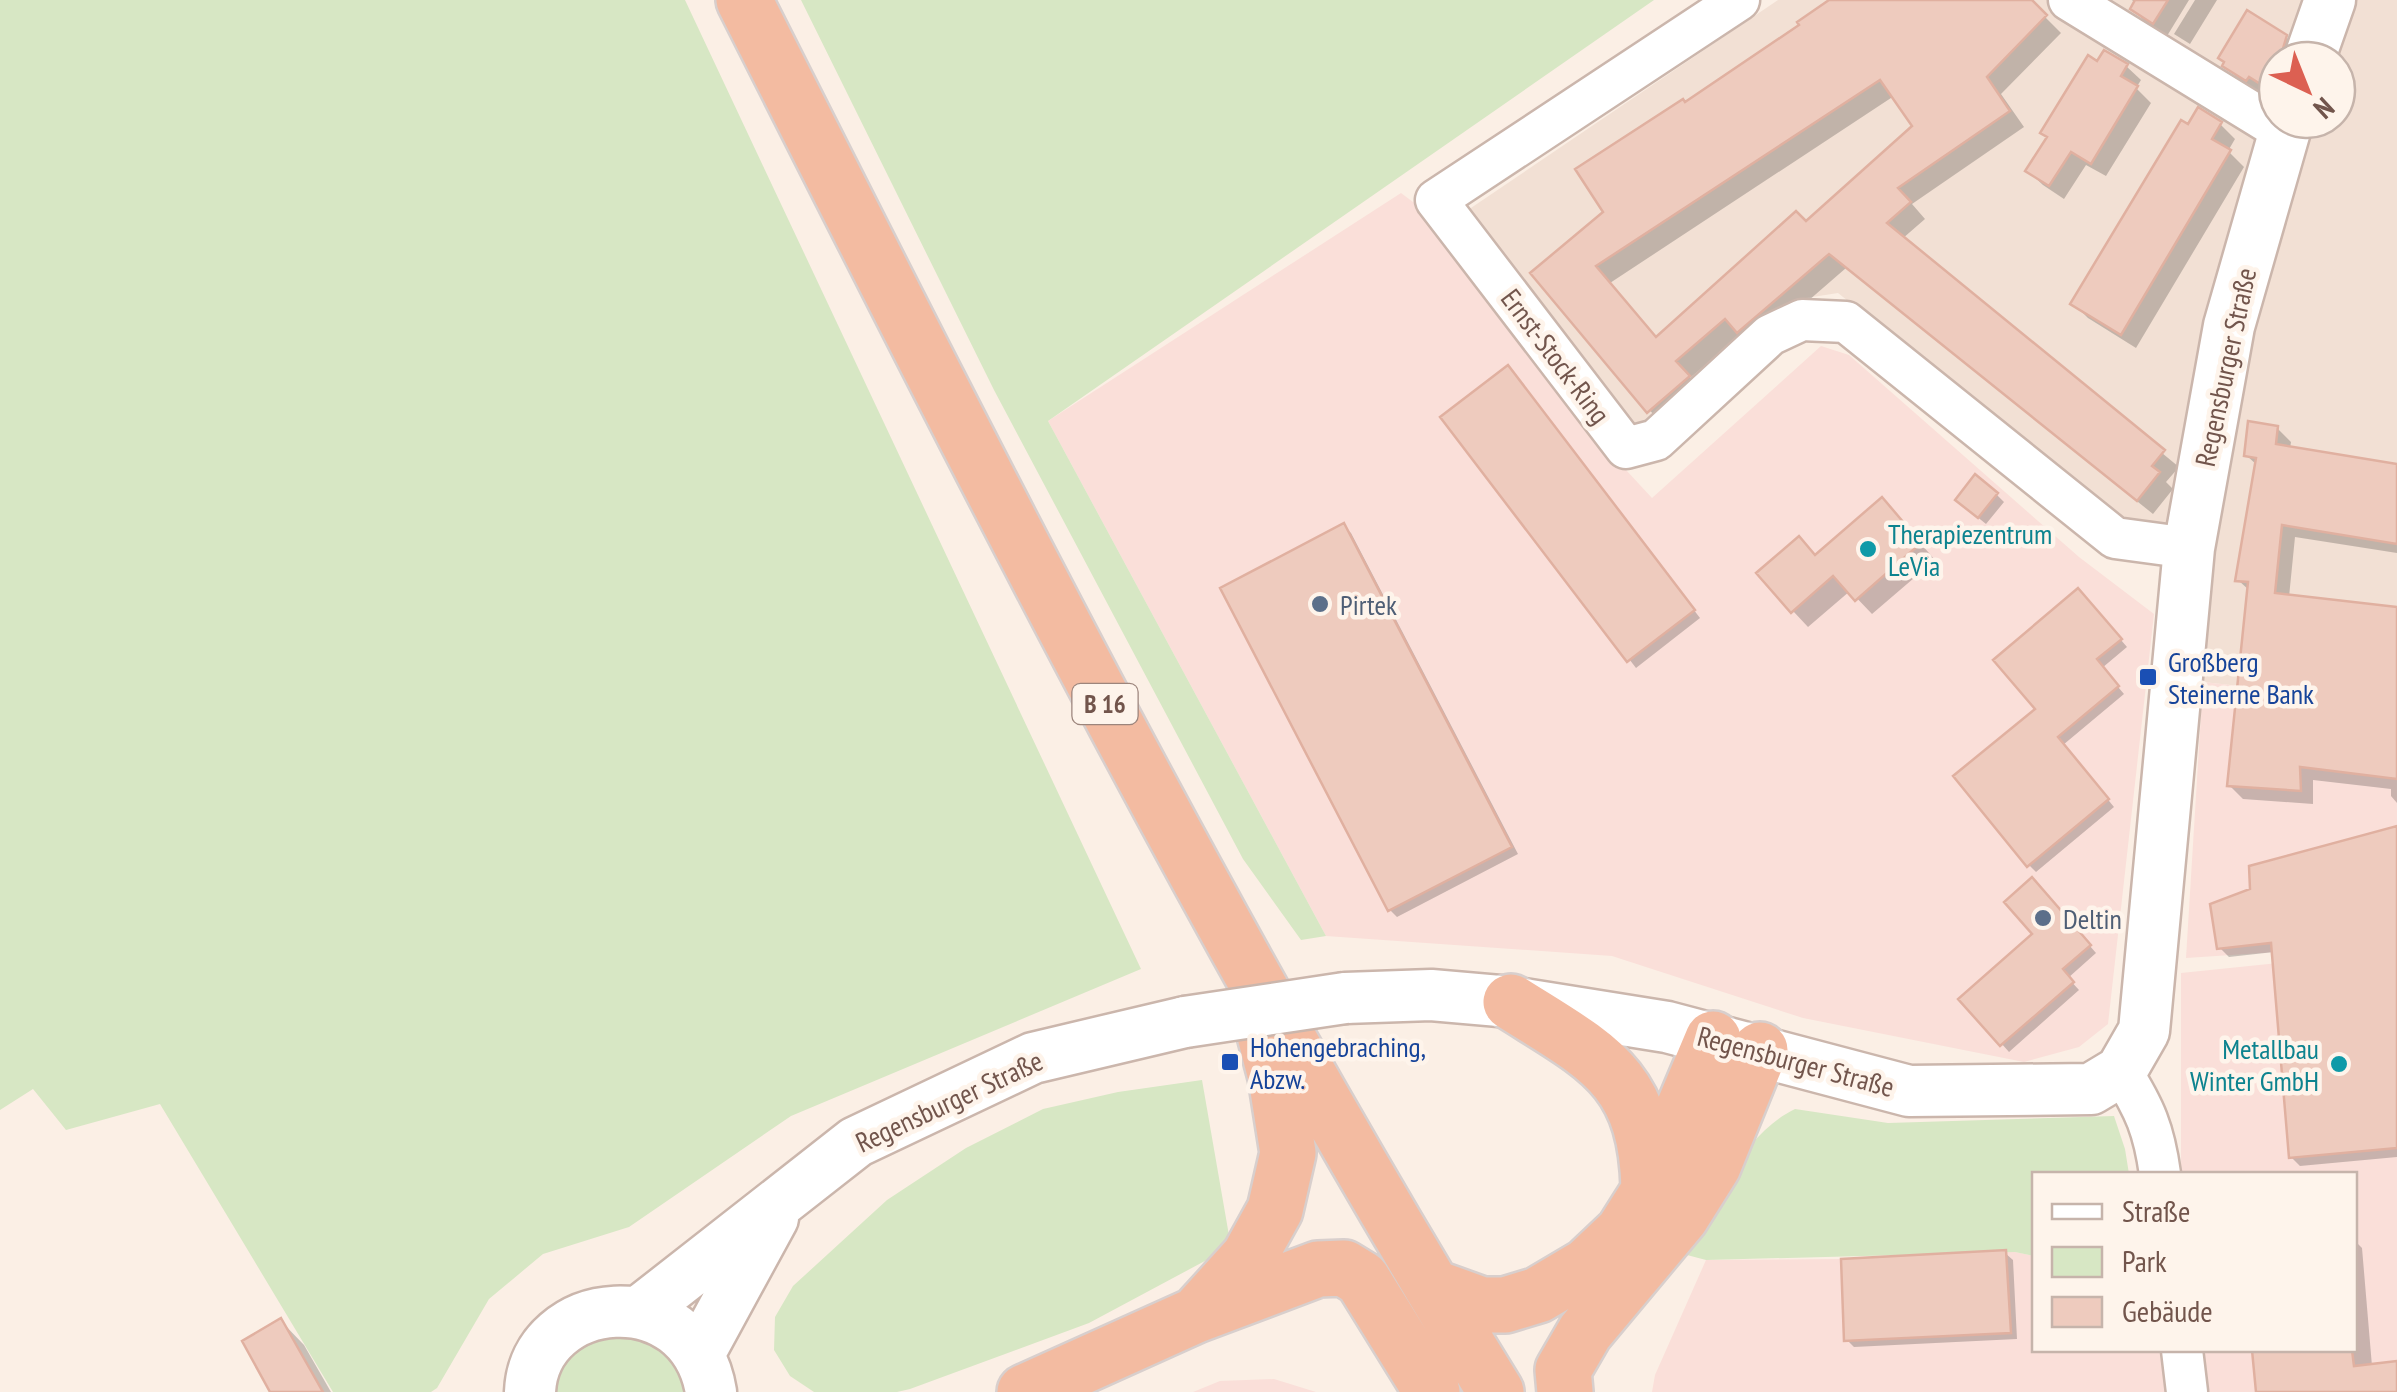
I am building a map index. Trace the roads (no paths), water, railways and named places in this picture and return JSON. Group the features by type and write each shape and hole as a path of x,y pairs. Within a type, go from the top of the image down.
{"highway":[{"name":"B 16","path":"744,0 964,437 1248,970 1496,1392"},
{"path":"1196,1315 1249,1258 1275,1210 1288,1153 1276,1077 1248,970"},
{"path":"1511,1002 1596,1056 1624,1086 1641,1119 1648,1148 1649,1192"},
{"path":"1432,1287 1482,1305 1505,1305 1538,1295 1586,1266 1623,1232 1736,1045"},
{"path":"1565,1392 1563,1370 1585,1332 1681,1217 1713,1166 1736,1045"},
{"path":"1025,1392 1196,1315 1318,1269 1344,1268 1362,1279 1432,1392"}],"street":[{"name":"Ernst-Stock-Ring","path":"1739,0 1436,200 1626,448 1656,440 1770,335 1802,320 1846,322 2115,538 2189,548"},
{"path":"2069,0 2257,109"},
{"path":"2316,40 2330,0"},
{"name":"Regensburger Straße","path":"638,1312 856,1142 1034,1058 1186,1022 1345,998 1432,994 1511,1002 1667,1028 1909,1091 2091,1089 2121,1071 2144,1031 2189,548 2230,326 2282,140"},
{"path":"2121,1071 2145,1108 2155,1135 2160,1172"},
{"name":"Regensburger Straße","path":"705,1373 782,1200"},
{"path":"530,1392 540,1357 558,1335 582,1319 610,1311 638,1312 662,1320 683,1335 705,1373"},
{"path":"2182,1352 2187,1392"}],"place":[{"name":"Therapiezentrum LeVia","path":"1868,549"},
{"name":"Pirtek","path":"1320,604"},
{"name":"Großberg Steinerne Bank","path":"2148,677"},
{"name":"Deltin","path":"2043,918"},
{"name":"Hohengebraching, Abzw.","path":"1230,1062"},
{"name":"Metallbau Winter GmbH","path":"2339,1064"}]}
